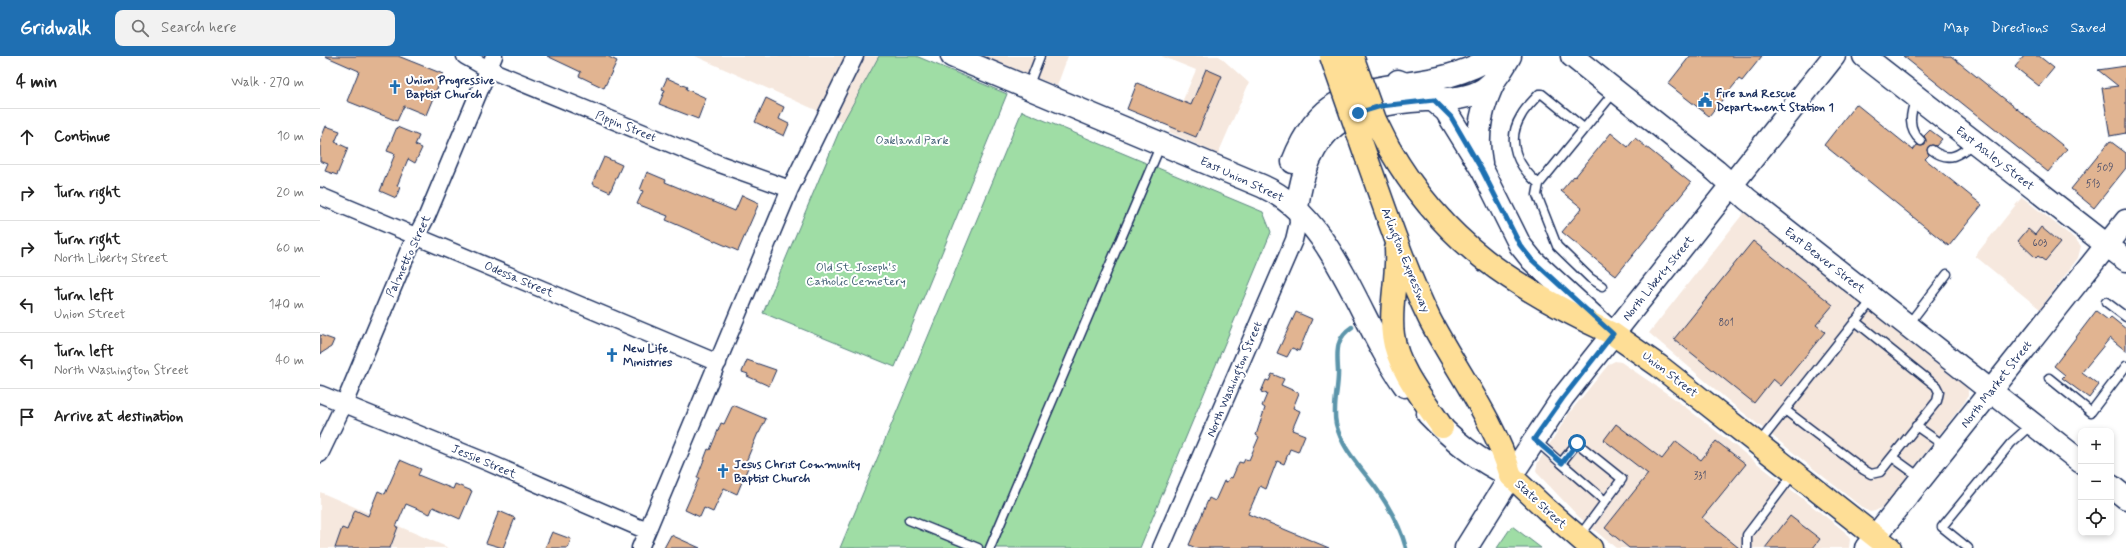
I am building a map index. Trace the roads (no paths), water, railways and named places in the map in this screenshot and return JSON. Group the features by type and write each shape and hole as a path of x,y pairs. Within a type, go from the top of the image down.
{"main road":[{"name":"Arlington Expressway","path":"1331,56 1394,234 1419,297 1492,431 1511,476"},
{"path":"1352,56 1373,115 1389,148 1407,177 1431,209 1458,237 1488,264 1532,293 1613,334"},
{"path":"1394,234 1396,255 1392,322 1394,342 1407,373 1442,428"},
{"name":"Union Street","path":"1613,334 1644,354 1794,472 1877,544"},
{"name":"State Street","path":"1511,476 1585,543"}],"street":[{"name":"Pippin Street","path":"465,56 491,63 717,163 790,188"},
{"path":"640,548 790,188 855,56"},
{"name":"East Union Street","path":"952,56 1270,189 1297,208 1314,229 1328,251 1401,380 1442,428 1473,455 1511,476"},
{"name":"East Beaver Street","path":"1572,56 1732,186 2078,460"},
{"name":"North Liberty Street","path":"1466,548 1534,439 1563,398 1834,56"},
{"name":"East Ashley Street","path":"1864,56 2126,260"},
{"name":"North Washington Street","path":"1297,208 1291,189 1291,171 1305,135 1313,120 1328,104 1352,88 1461,71 1481,64 1501,62"},
{"name":"North Washington Street","path":"1161,548 1294,240 1298,222 1297,208 1301,181 1309,158 1321,139 1334,126 1351,116 1374,108 1461,97 1480,91 1491,83 1501,62"},
{"name":"Union Street","path":"1483,172 1479,145 1480,122 1485,103 1501,62"},
{"name":"Palmetto Street","path":"320,454 344,404 408,252 491,63"},
{"name":"Union Street","path":"1398,81 1416,87 1434,100 1451,117 1483,172 1514,234 1524,250 1613,334"},
{"name":"Odessa Street","path":"320,196 718,362"},
{"name":"North Market Street","path":"1877,544 1922,478 2126,221"},
{"name":"Jessie Street","path":"320,394 487,462 647,531"},
{"path":"2114,488 2126,498"}],"lane":[{"path":"1028,88 1040,56"},
{"path":"1602,286 1590,278 1557,246 1537,195 1539,184 1615,91"},
{"path":"1539,184 1526,174 1518,160 1514,143 1520,116 1539,94 1542,94 1585,129"},
{"path":"1916,97 1910,123 1912,132 1921,141"},
{"path":"1932,150 1944,157 1952,157 1975,142"},
{"path":"990,548 1161,144"},
{"path":"1908,325 1948,274"},
{"path":"1758,444 1873,298"},
{"path":"2106,302 2126,317"},
{"path":"1785,410 1864,470 1872,474 1880,472 1937,401 1939,392 1936,386 1855,320"},
{"path":"2049,378 2092,412 2126,366"},
{"path":"1968,548 1942,527 2011,442 2032,423"},
{"path":"1916,426 1946,447"},
{"path":"1534,439 1605,501"},
{"path":"1562,463 1577,443 1622,479 1605,501 1585,543"},
{"path":"1892,457 1922,478"},
{"path":"1748,548 1747,535 1794,472"},
{"path":"909,520 978,548"}],"waterway":[{"path":"1352,327 1342,336 1338,346 1338,377 1335,410 1336,424 1348,452 1378,491 1390,511 1398,526 1406,548"}],"place":[{"name":"Union Progressive Baptist Church","path":"395,87"},
{"name":"Fire and Rescue Department Station 1","path":"1705,100"},
{"name":"New Life Ministries","path":"612,355"},
{"name":"Jesus Christ Community Baptist Church","path":"723,471"}],"park label":[{"name":"Oakland Park","path":"912,140"},
{"name":"Old St. Joseph's Catholic Cemetery","path":"856,274"}]}
